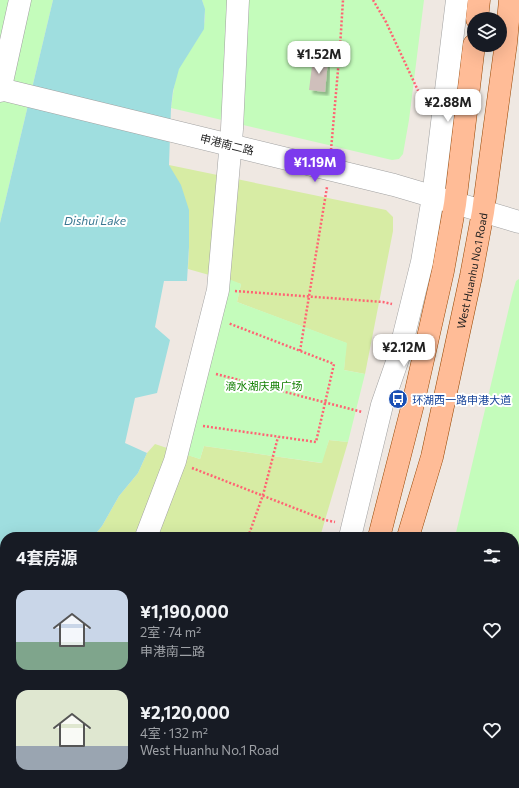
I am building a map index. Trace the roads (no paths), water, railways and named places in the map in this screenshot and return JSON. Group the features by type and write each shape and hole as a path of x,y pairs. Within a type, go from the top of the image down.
{"main road":[{"path":"478,12 479,0"},
{"name":"West Huanhu No.1 Road","path":"410,532 432,457 471,276 483,212 506,43 510,0"},
{"path":"380,532 413,404 443,271 456,204 473,52"}],"street":[{"path":"5,91 7,29 20,0"},
{"path":"148,532 175,461 218,290 231,145 238,0"},
{"path":"343,530 382,405 398,360 422,262 433,197 457,0"},
{"name":"申港南二路","path":"5,91 394,185 519,222"}],"water":[{"name":"Dishui Lake","path":"53,0 202,0 205,9 204,29 179,69 173,91 171,108 169,165 181,185 189,210 187,281 164,281 155,327 170,340 157,393 135,398 125,443 147,453 138,473 119,496 97,532 0,532 0,223"}],"place":[{"name":"环湖西一路申港大道","path":"398,399"}],"park label":[{"name":"滴水湖庆典广场","path":"264,385"}]}
